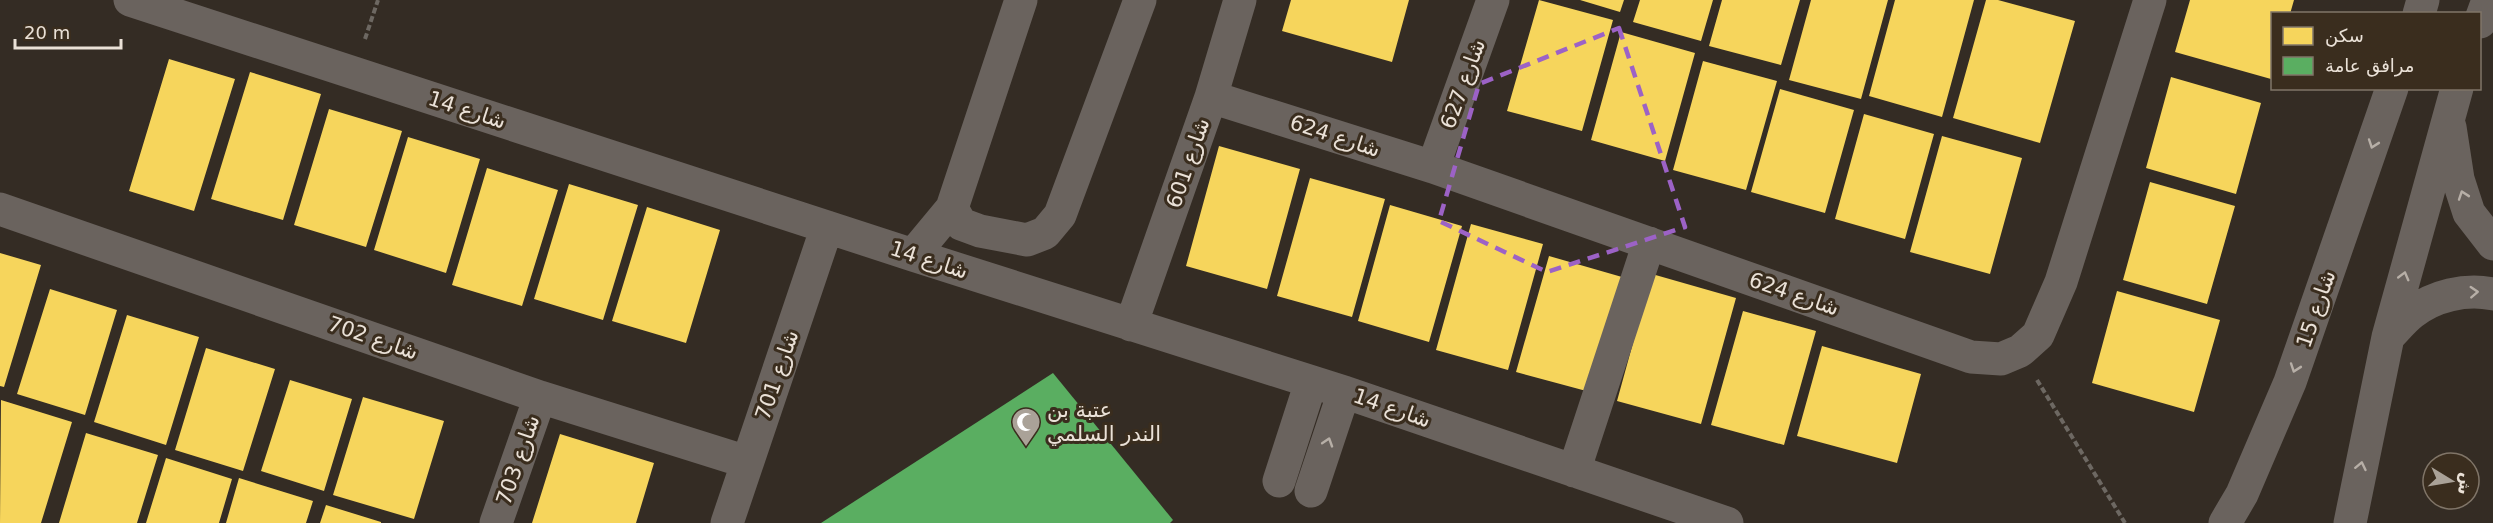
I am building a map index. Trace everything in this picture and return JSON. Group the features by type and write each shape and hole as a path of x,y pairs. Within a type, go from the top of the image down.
{"street":[{"name":"شارع 14","path":"130,0 826,227 1344,392 1727,523"},
{"path":"913,255 952,208 1021,0"},
{"path":"952,208 961,224 980,231 1027,240 1045,233 1060,215 1140,0"},
{"name":"شارع 601","path":"1131,325 1211,97 1240,0"},
{"name":"شارع 627","path":"1433,167 1493,0"},
{"path":"2481,19 2488,0"},
{"path":"2020,351 2038,335 2061,282 2140,3"},
{"name":"شارع 15","path":"2225,523 2242,494 2290,382 2391,90"},
{"name":"شارع 624","path":"1211,97 1433,167 1971,357 2001,359 2020,351"},
{"path":"2452,102 2458,179 2469,213 2493,244"},
{"path":"2350,523 2388,337 2452,102"},
{"name":"شارع 702","path":"0,209 540,397 747,462"},
{"name":"شارع 701","path":"727,523 826,227"},
{"path":"1574,471 1649,243"},
{"path":"2388,337 2413,312 2447,295 2480,291 2493,294"},
{"path":"1279,481 1311,382"},
{"path":"1311,491 1344,392"},
{"name":"شارع 703","path":"496,523 540,397"}],"path":[{"path":"355,73 378,0"},
{"path":"2020,351 2125,523"}],"highlighted area":[{"path":"1619,28 1685,227 1547,272 1439,221 1479,84"}],"building: سكن":[{"path":"1291,0 1409,0 1392,62 1282,31"},
{"path":"1539,0 1613,20 1582,131 1507,111"},
{"path":"1580,0 1624,0 1620,12"},
{"path":"1640,0 1713,0 1701,41 1633,22"},
{"path":"1722,0 1800,0 1781,65 1709,46"},
{"path":"1811,0 1888,0 1861,99 1789,80"},
{"path":"1895,0 1974,0 1942,117 1869,96"},
{"path":"1986,0 1998,0 2075,21 2040,143 1953,118"},
{"path":"2190,0 2294,0 2291,12 2271,12 2271,79 2175,52"},
{"path":"1621,32 1695,53 1665,161 1591,140"},
{"path":"169,59 235,79 194,211 129,191"},
{"path":"1703,61 1777,81 1746,190 1673,170"},
{"path":"250,72 321,94 283,220 211,199"},
{"path":"2171,77 2261,103 2236,194 2146,168"},
{"path":"1780,89 1854,110 1825,213 1751,192"},
{"path":"329,109 402,131 366,247 294,225"},
{"path":"1864,114 1934,134 1905,239 1835,219"},
{"path":"1942,136 2022,158 1990,274 1910,252"},
{"path":"408,137 480,159 446,273 374,250"},
{"path":"1219,146 1300,169 1267,289 1186,266"},
{"path":"487,168 558,190 522,306 452,285"},
{"path":"1310,178 1385,199 1352,317 1277,296"},
{"path":"2150,182 2235,206 2207,304 2123,280"},
{"path":"569,184 638,205 603,320 534,299"},
{"path":"1390,205 1462,226 1429,342 1358,321"},
{"path":"647,207 720,230 686,343 612,321"},
{"path":"1471,224 1543,244 1508,370 1436,350"},
{"path":"0,253 41,265 4,387 0,386"},
{"path":"1549,256 1622,277 1590,392 1516,372"},
{"path":"1652,274 1736,298 1701,424 1617,401"},
{"path":"50,289 117,310 85,415 17,394"},
{"path":"2117,291 2220,320 2194,412 2092,383"},
{"path":"1743,311 1816,331 1784,445 1711,425"},
{"path":"127,315 199,337 166,445 94,422"},
{"path":"1822,346 1921,374 1897,463 1797,436"},
{"path":"206,348 275,369 243,471 175,450"},
{"path":"290,380 352,399 324,491 261,471"},
{"path":"363,397 444,421 414,519 333,495"},
{"path":"1,400 72,422 41,523 0,523"},
{"path":"86,433 158,455 137,523 59,523"},
{"path":"560,434 654,463 636,523 532,523"},
{"path":"166,458 232,479 219,523 146,523"},
{"path":"239,478 313,501 306,523 226,523"},
{"path":"326,505 381,522 381,523 320,523"}],"building: مرافق عامة":[{"name":"عتبة بن الندر السلمي","path":"1053,373 1173,520 1170,523 821,523"}],"place":[{"name":"عتبة بن الندر السلمي","path":"1026,448"}]}
